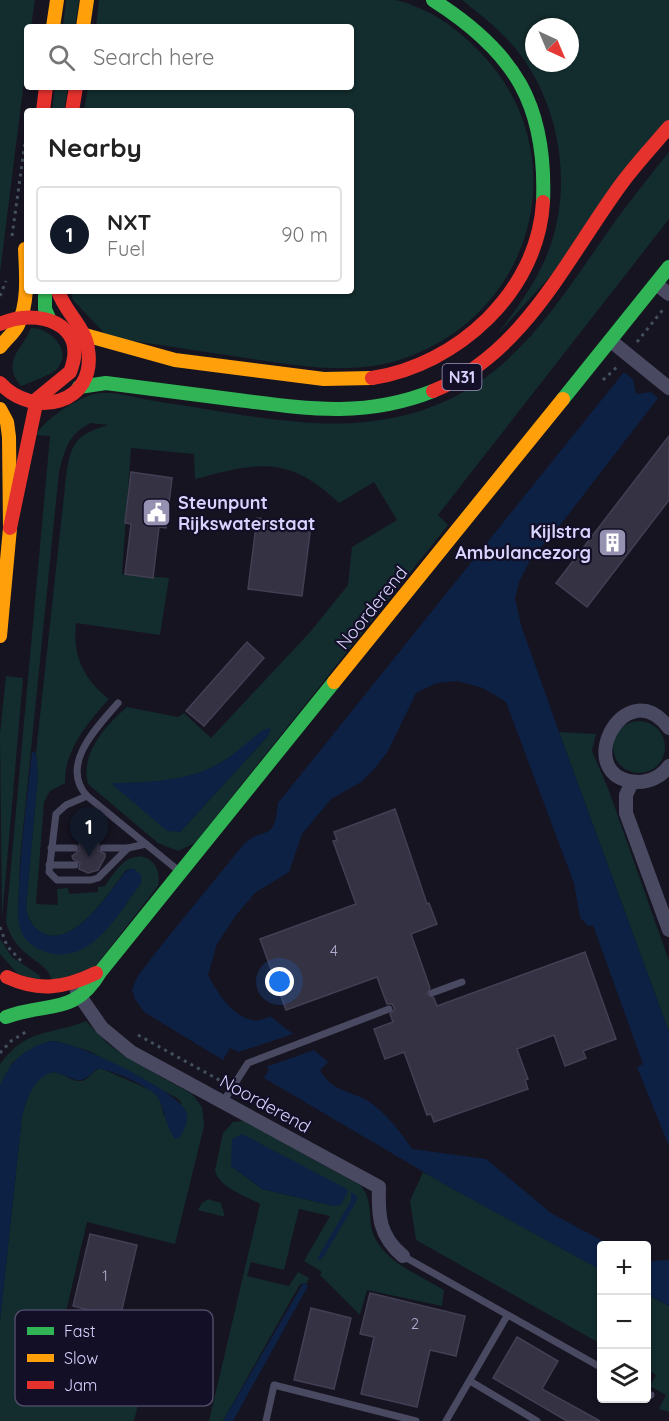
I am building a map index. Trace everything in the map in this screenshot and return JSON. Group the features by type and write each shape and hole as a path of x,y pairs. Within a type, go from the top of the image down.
{"main road":[{"path":"53,24 57,0"},
{"path":"83,24 87,0"},
{"name":"N31","path":"85,335 110,345 160,357 302,380 345,382 383,376 421,365 456,347 484,325 508,297 526,268 545,194 543,156 537,121 520,83 501,54 464,21 433,0"},
{"path":"43,108 46,90"},
{"path":"72,108 76,90"},
{"name":"N31","path":"79,387 106,383 317,410 359,410 412,399 453,382 503,345 529,318 577,252 622,183 669,127"},
{"path":"3,322 12,309 24,252"},
{"name":"Noorderend","path":"80,998 95,984 101,971 669,267"},
{"path":"0,347 17,327 25,294"},
{"path":"45,294 45,309 49,318"},
{"path":"0,382 14,398 36,405 63,400 79,387 88,372 89,351 85,335 65,307 59,294"},
{"path":"3,322 31,314 49,318 61,327 71,343 72,368 57,385 40,393 10,528"},
{"path":"71,343 89,351"},
{"name":"N31","path":"89,351 126,358 160,357"},
{"path":"0,408 7,422 9,437 10,528 0,636"},
{"name":"Noorderend","path":"3,972 30,987 72,986 101,971"},
{"path":"3,972 12,1000 3,1022"},
{"path":"3,1022 30,1009 69,1005 80,998"}],"street":[{"path":"656,284 669,294"},
{"path":"611,341 669,388"},
{"path":"669,728 659,717 648,712 635,712 614,723 607,733 604,745 606,758 616,772 632,782 656,778 669,766"},
{"path":"632,782 626,795 626,813 669,930"},
{"name":"Noorderend","path":"72,986 102,1028 131,1052 379,1187 379,1217 383,1233 403,1256"}],"lane":[{"path":"118,703 97,728 77,764 77,783 87,796 181,873"},
{"path":"87,796 66,805 56,814 49,872 57,880 98,878 107,865 128,848"},
{"path":"103,848 128,848 146,844"},
{"path":"51,848 75,848"},
{"path":"49,865 75,865"},
{"path":"432,993 462,982"},
{"path":"223,1102 231,1086 248,1063 388,1010"},
{"path":"403,1256 597,1365"},
{"path":"446,1421 507,1316"},
{"path":"470,1381 537,1421"},
{"path":"266,1421 274,1385 416,1421"}],"path":[{"path":"11,242 24,149"},
{"path":"0,296 7,277"},
{"path":"0,1053 11,1041 32,1028"},
{"path":"131,1031 283,1115"}],"green space":[{"path":"0,0 35,0 31,24 24,24 24,81 0,273"},
{"path":"66,0 79,0 75,24 63,24"},
{"path":"99,0 396,0 431,14 452,27 480,52 510,91 527,134 533,178 529,222 514,264 489,302 454,333 411,356 370,366 329,368 287,364 133,341 105,334 73,300 71,294 354,294 354,108 84,108 88,90 354,90 354,24 96,24"},
{"path":"462,0 669,0 669,121 555,271 496,336 519,305 539,272 551,245 558,217 561,187 560,158 555,128 532,72 579,72 579,18 525,18 525,62 510,42"},
{"path":"55,90 68,90 64,108 52,108"},
{"path":"669,152 669,219 438,515 448,525 195,843 178,851 158,843 88,784 86,773 88,762 96,741 127,707 178,717 184,713 211,738 311,631 348,585 352,547 397,520 374,482 339,503 321,487 288,470 255,466 195,479 194,454 131,448 122,574 169,578 160,635 76,623 76,646 82,666 93,684 109,699 93,717 73,748 68,760 65,783 50,791 44,802 36,904 58,905 57,889 68,888 69,894 98,892 98,887 105,886 123,863 130,858 144,857 154,864 159,878 158,886 94,968 52,982 45,968 16,943 6,921 50,436 36,435 40,429 73,403 99,393 122,394 263,418 341,424 411,413 451,398 485,378 514,353 541,324 616,220","holes":["91,423 108,425 88,433 76,442 70,456 66,477 36,753 38,775 26,907 29,919 33,926 43,933 55,936 67,933 79,926 90,915 126,870 130,869 141,883 114,920 95,939 84,946 54,954 18,913 20,859 59,472 69,443 78,432","270,729 268,736 180,832 112,783 152,782 206,771"]},
{"path":"31,328 46,332 58,342 63,356 54,372 21,386 15,377 13,362"},
{"path":"6,676 23,678 2,919 0,734"},
{"path":"634,721 644,721 653,725 661,733 665,747 661,761 653,769 644,773 634,773 625,769 617,761 613,752 613,742 617,733 625,725"},
{"path":"559,732 596,734 592,751 609,791 669,961 669,1032"},
{"path":"0,939 12,957 39,975 42,982 18,974 0,954"},
{"path":"86,1021 107,1043 128,1058 192,1094 202,1107 204,1126 175,1244 87,1222 66,1310 15,1310 15,1406 138,1406 134,1421 0,1421 0,1321 22,1116 33,1086 43,1075 50,1072 81,1081 100,1068 153,1091 160,1100 164,1116 182,1103 177,1098 89,1051 56,1041 50,1041 13,1062 0,1087 0,1064 10,1052 30,1038"},
{"path":"243,1121 360,1185 365,1191 372,1231 380,1247 396,1262 444,1290 442,1306 367,1290 360,1315 320,1275 322,1272 304,1261 330,1216 299,1209 284,1270 251,1262 247,1276 289,1286 298,1272 309,1278 307,1283 300,1284 223,1421 209,1421 260,1204 227,1186 217,1176 215,1170 223,1133 233,1122","holes":["231,1166 334,1206 262,1189"]},
{"path":"423,1172 597,1268 597,1342 416,1240 410,1201"},
{"path":"208,1199 221,1203 225,1217 198,1210"},
{"path":"651,1297 669,1306 669,1412 659,1409 666,1395 651,1387 656,1375 651,1372"}],"water":[{"path":"624,372 633,379 636,394 651,392 658,398 561,524 530,560 519,582 515,598 521,625 669,1032 669,1146 637,1067 643,1064 593,925 588,926 580,917 574,883 506,702 483,688 457,681 437,683 416,693 388,751 376,767 361,782 331,799 302,834 289,872 256,892 236,915 217,944 208,975 225,1001 241,1016 250,1020 260,1020 270,1016 293,1034 239,1052 230,1048 223,1060 144,1012 135,999 132,989 138,976 156,952 243,845 271,829 278,803"},
{"path":"271,728 268,736 180,832 167,831 111,783 164,780 201,772 233,755 263,730"},
{"path":"32,752 36,753 38,775 26,907 33,926 43,933 55,936 67,933 90,916 126,871 133,868 141,875 141,883 103,933 79,951 65,954 49,953 32,945 23,935 19,921 21,856"},
{"path":"50,1041 101,1057 145,1079 178,1102 186,1111 187,1121 180,1137 175,1139 155,1094 109,1071 96,1069 85,1079 80,1080 54,1072 36,1083 22,1116 0,1321 0,1087 3,1078 13,1064 25,1052"},
{"path":"314,1050 328,1062 320,1070 325,1078 338,1088 375,1106 395,1126 412,1149 486,1159 551,1213 603,1241 597,1241 597,1268 451,1188 264,1078 269,1069 266,1067"},
{"path":"242,1134 345,1188 348,1191 341,1205 334,1206 262,1189 231,1166 232,1139"},
{"path":"351,1192 357,1196 357,1200 322,1259 319,1260 318,1257 351,1201"},
{"path":"669,1260 669,1306 651,1296 651,1261"},
{"path":"304,1282 308,1286 233,1421 223,1421"}],"building":[{"name":"Kijlstra Ambulancezorg","path":"669,436 669,500 587,607 556,583"},
{"path":"131,472 172,478 166,528 159,527 153,578 125,574 131,524 125,523"},
{"path":"257,518 311,525 302,596 248,589"},
{"path":"247,642 264,658 204,726 186,711"},
{"path":"395,809 427,904 429,903 437,924 411,934 430,988 427,994 434,998 437,1006 585,952 616,1039 583,1051 586,1058 565,1066 554,1035 517,1049 528,1079 525,1080 528,1089 434,1122 431,1114 427,1115 404,1052 385,1059 374,1029 393,1022 390,1014 395,1009 392,1004 387,1004 377,977 286,1010 260,939 356,904 333,841 337,840 334,832"},
{"path":"89,840 99,844 98,850 105,854 105,857 98,870 88,873 79,869 80,863 72,856 80,850 79,844"},
{"path":"90,1234 137,1245 122,1310 89,1310 73,1306"},
{"path":"370,1293 465,1316 456,1356 430,1350 417,1407 361,1394 374,1337 360,1334"},
{"path":"311,1308 351,1318 334,1389 294,1380"},
{"path":"517,1337 558,1361 542,1389 600,1421 567,1421 493,1378"}],"traffic: fast":[{"path":"433,0 485,40 505,61 520,84 532,109 539,137 543,168 543,202"},
{"path":"563,399 669,267"},
{"path":"45,294 45,309 49,318"},
{"path":"79,387 106,383 288,406 336,409 384,405 433,391"},
{"path":"6,1017 70,1002 91,986 334,682"}],"traffic: slow":[{"path":"53,24 57,0"},
{"path":"83,24 87,0"},
{"path":"0,347 16,328 22,316 25,294"},
{"path":"85,335 175,360 324,379 372,378"},
{"path":"334,682 563,399"},
{"path":"0,409 7,422 9,437 10,528 0,636"}],"traffic: jam":[{"path":"43,108 46,90"},
{"path":"72,108 76,90"},
{"path":"433,391 465,374 493,353 518,329 562,272 622,183 669,127"},
{"path":"372,378 404,370 434,358 462,340 488,319 509,294 526,266 538,235 543,202"},
{"path":"0,383 14,394 29,401 45,403 73,394 83,383 88,368 86,341 59,294"},
{"path":"0,324 29,317 56,323 73,341 74,355 70,372 37,399 10,528"},
{"path":"7,977 30,985 52,986 74,982 96,973"}],"place":[{"name":"Steunpunt Rijkswaterstaat","path":"157,513"},
{"name":"Kijlstra Ambulancezorg","path":"612,542"},
{"name":"NXT","path":"89,857"}]}
